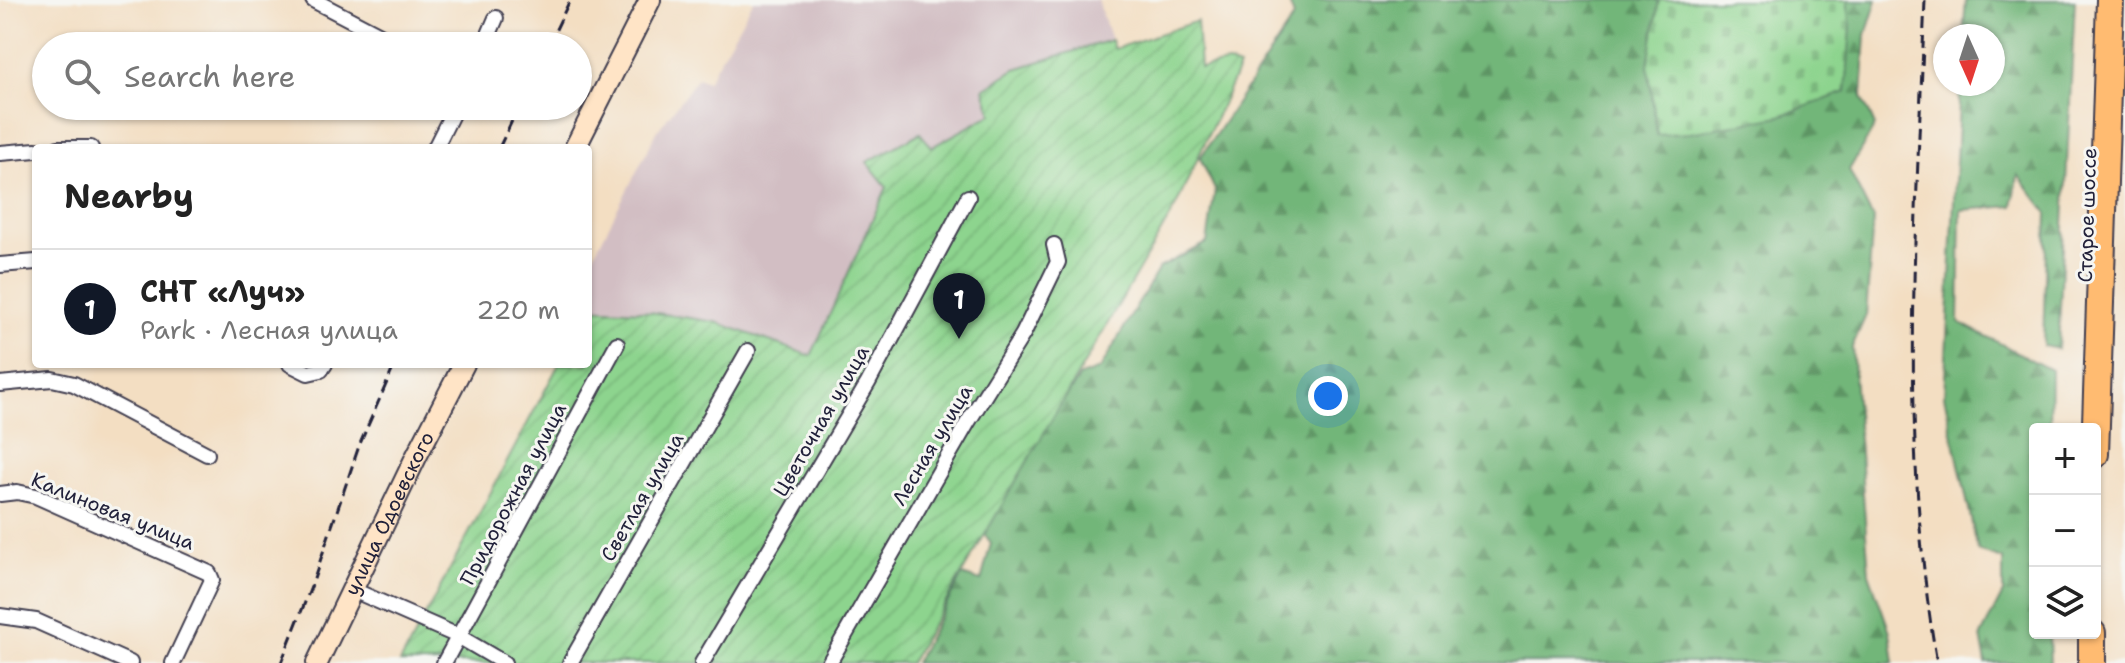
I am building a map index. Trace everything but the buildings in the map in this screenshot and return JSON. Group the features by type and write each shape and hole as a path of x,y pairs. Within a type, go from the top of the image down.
{"highway":[{"name":"Старое шоссе","path":"2081,423 2093,0"},
{"name":"Старое шоссе","path":"2097,423 2116,110 2110,0"},
{"path":"2077,639 2077,663"},
{"path":"2092,639 2092,663"}],"street":[{"path":"313,0 374,32"},
{"path":"592,114 650,0"},
{"path":"490,32 496,18"},
{"path":"437,144 449,120"},
{"path":"577,144 589,120"},
{"path":"0,153 32,150"},
{"name":"Цветочная улица","path":"702,663 868,383 968,197"},
{"name":"Лесная улица","path":"829,663 968,422 1023,334 1058,262 1054,245"},
{"path":"0,265 32,262"},
{"name":"Придорожная улица","path":"444,663 617,344"},
{"name":"Светлая улица","path":"570,663 748,351"},
{"path":"298,368 308,373 322,368"},
{"name":"улица Одоевского","path":"317,663 462,368"},
{"path":"0,384 52,379 74,384 207,454"},
{"name":"Калиновая улица","path":"0,494 17,492 36,496 209,573 212,580 173,663"},
{"path":"353,590 458,636 504,663"},
{"path":"0,616 36,621 130,663"}],"shaded area":[{"path":"754,0 1098,0 1111,40 1015,69 992,114 931,147 868,162 887,187 811,356 716,322 643,311 592,308 592,258 658,130 698,77 707,82"}],"green space":[{"path":"1288,0 1877,0 1866,35 1862,97 1875,126 1849,170 1873,219 1866,315 1852,347 1869,573 1890,632 1894,663 915,663 962,575 981,581 991,543 979,527 1080,376 1100,369 1159,268 1207,243 1215,190 1200,158 1294,17"},
{"path":"1659,0 1847,0 1851,26 1846,92 1780,116 1690,133 1657,135 1648,65"},
{"path":"1966,0 2075,0 2058,349 2043,346 2047,212 2018,175 2013,206 1961,210 1959,322 2051,370 2050,423 2029,423 2029,639 2049,639 2050,663 1986,663 1981,636 2003,593 2003,559 1978,551 1944,396 1959,96 2005,96 2005,24 1964,24"},
{"path":"1197,21 1200,68 1228,63 1239,67 1176,206 910,663 400,663 557,368 592,368 592,308 643,311 716,322 811,356 887,187 867,162 920,133 932,147 992,114 984,89 1015,69 1111,40 1114,49"}],"railway":[{"path":"555,32 570,0"},
{"path":"1925,0 1915,249 1914,415 1925,580 1937,663"},
{"path":"501,144 512,120"},
{"path":"281,663 313,582 359,446 393,368"}],"place":[{"name":"СНТ «Луч»","path":"959,339"}]}
